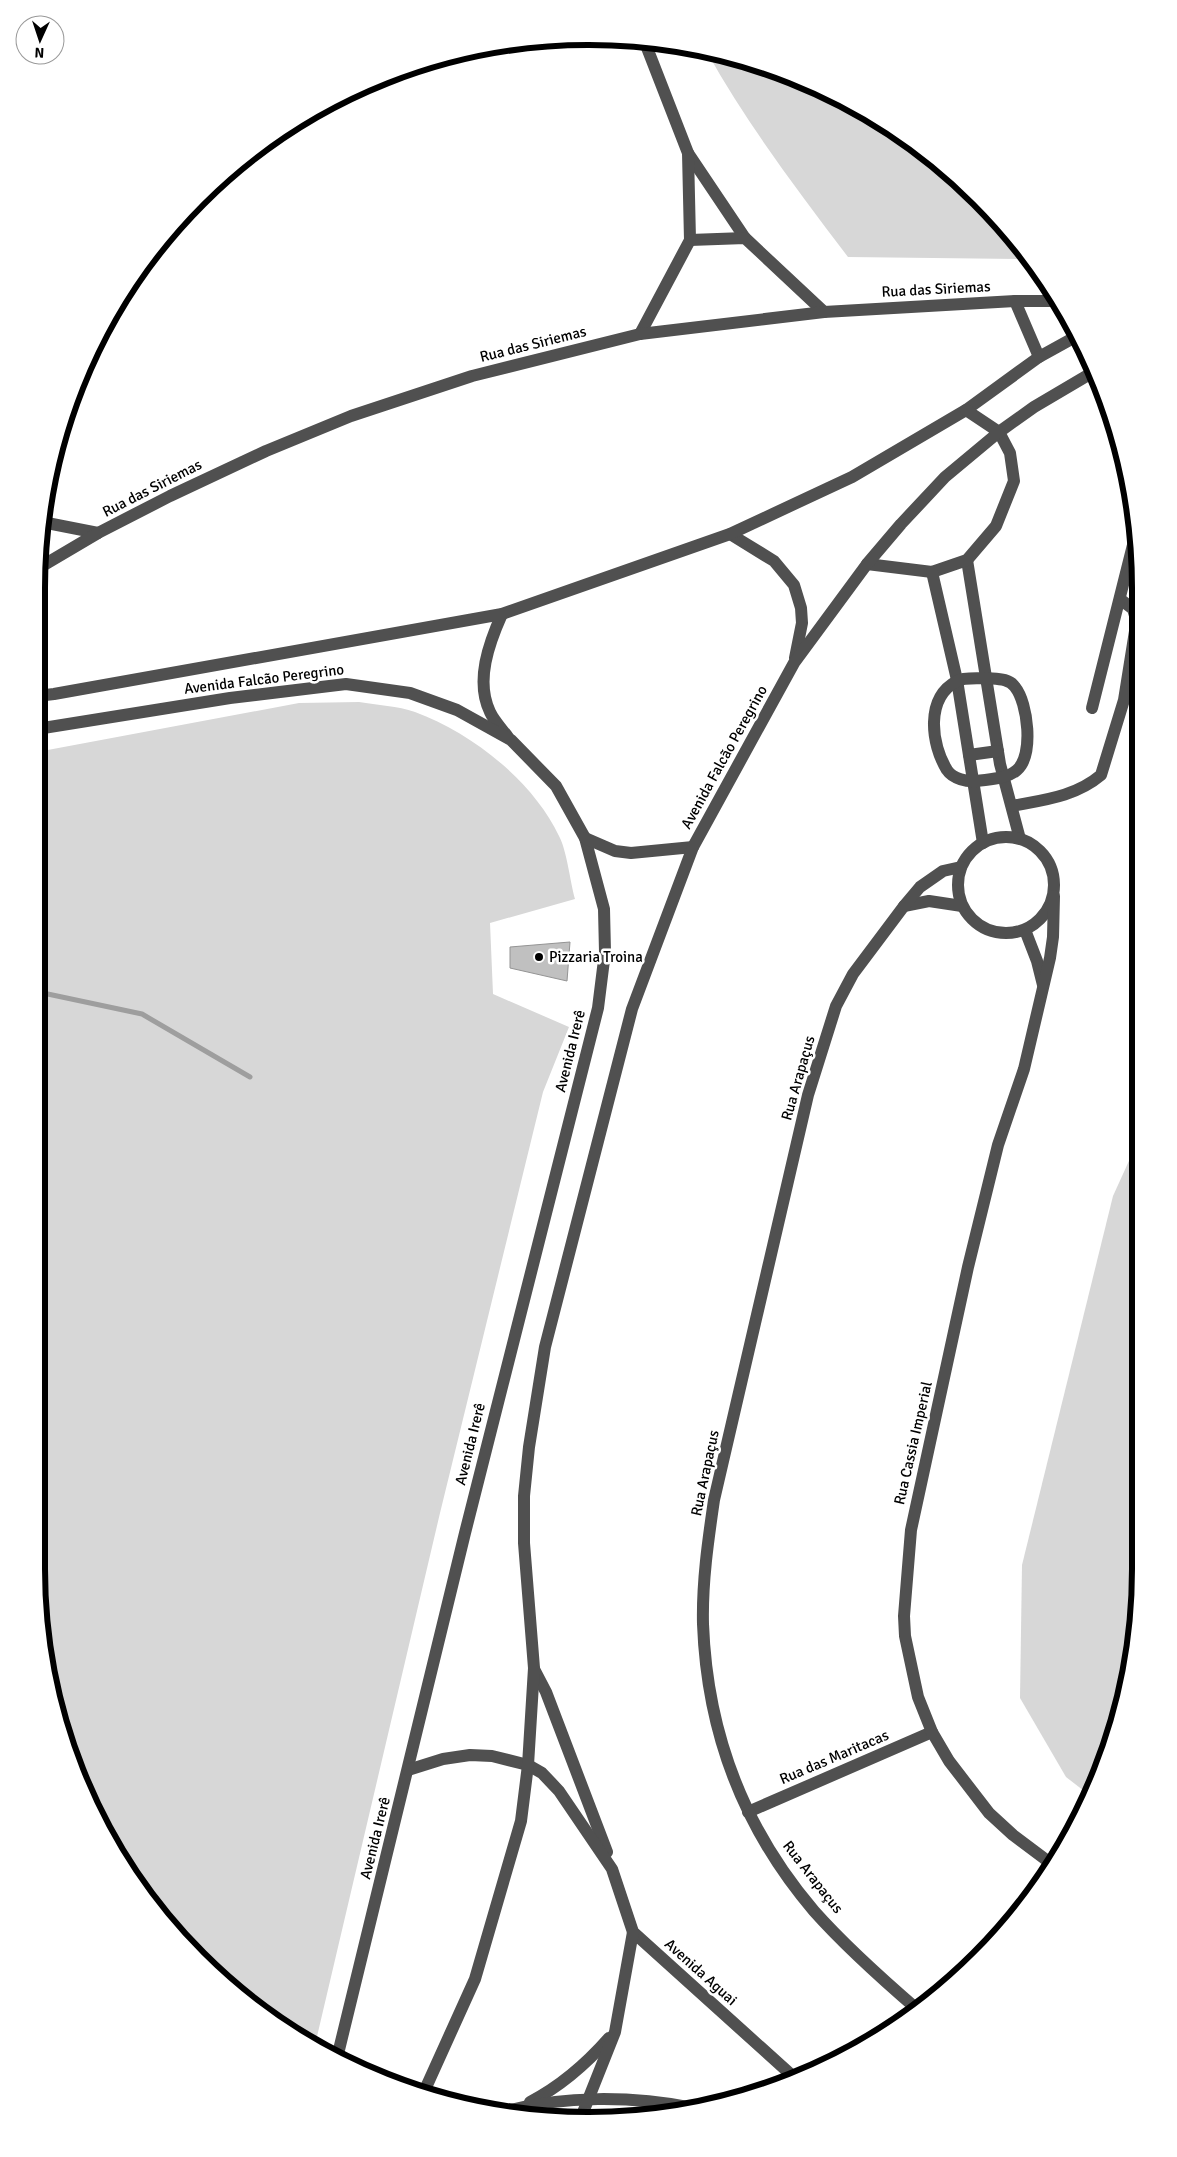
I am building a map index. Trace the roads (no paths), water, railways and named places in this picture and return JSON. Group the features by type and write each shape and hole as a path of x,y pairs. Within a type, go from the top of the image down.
{"street":[{"path":"647,49 688,153 745,238 824,312"},
{"path":"640,334 690,240 688,153"},
{"path":"690,240 745,238"},
{"path":"1015,301 1039,357"},
{"name":"Rua das Siriemas","path":"46,564 98,533 170,496 266,451 351,416 472,376 640,334 824,312 1015,301 1049,301"},
{"name":"Avenida Falcão Peregrino","path":"45,695 502,614 730,534 852,477 966,410 1039,357 1071,339"},
{"name":"Avenida Falcão Peregrino","path":"45,728 230,698 346,684 410,694 457,710 511,740 556,786 585,838 615,851 631,853 692,847 794,663 867,564 945,477 999,432 1034,407 1088,374"},
{"path":"867,564 932,572 967,560 996,526 1014,481 1010,453 999,432 966,410"},
{"path":"49,523 98,533"},
{"path":"730,534 774,561 794,585 801,608 802,623 794,663"},
{"path":"1092,708 1131,554"},
{"path":"967,560 998,751 1020,839"},
{"path":"932,572 958,680 983,844"},
{"path":"1120,599 1132,608"},
{"path":"502,614 485,663 483,688 490,712 511,740"},
{"path":"1012,806 1059,798 1091,784 1101,776 1130,699 1132,674"},
{"path":"987,678 1001,679 1015,687 1024,705 1027,721 1026,747 1023,761 1017,770 1003,777 973,781 962,780 949,773 941,760 935,740 933,721 937,705 944,692 958,680 987,678"},
{"path":"969,754 998,751"},
{"name":"Avenida Irerê","path":"340,2051 472,1504 598,1008 605,952 604,909 585,838"},
{"path":"994,838 1020,839 1033,845 1044,855 1051,868 1055,882 1054,896 1048,910 1038,922 1025,930 1011,934 996,932 982,927 971,918 962,906 958,887 961,868 970,854 994,838"},
{"path":"426,2087 475,1979 521,1821 528,1765 534,1668 524,1543 524,1496 529,1447 545,1347 632,1008 692,847"},
{"name":"Rua Arapaçus","path":"912,2005 883,1980 815,1911 781,1867 748,1812 735,1783 723,1748 711,1694 703,1623 708,1543 714,1500 808,1095 836,1006 853,974 920,887 943,872 961,868"},
{"name":"Rua Cassia Imperial","path":"1046,1860 1012,1835 989,1813 949,1761 932,1732 918,1697 905,1636 905,1595 911,1530 968,1266 998,1145 1024,1069 1043,986 1053,937 1054,896"},
{"path":"904,906 929,901 962,906"},
{"name":"Rua Cassia Imperial","path":"1025,930 1037,961 1043,986"},
{"name":"Avenida Aguai","path":"534,1668 546,1692 612,1869 633,1932 790,2073"},
{"name":"Rua das Maritacas","path":"748,1812 932,1732"},
{"path":"408,1770 443,1759 470,1755 492,1756 528,1765"},
{"name":"Avenida Aguai","path":"528,1765 542,1773 559,1791 612,1869"},
{"path":"583,2112 615,2032 633,1932"},
{"path":"519,2107 545,2094 572,2074 600,2050 615,2032"},
{"path":"523,2106 618,2100 674,2105"}],"waterway":[{"path":"45,993 142,1014 250,1077"}],"place":[{"name":"Pizzaria Troina","path":"539,957"}]}
